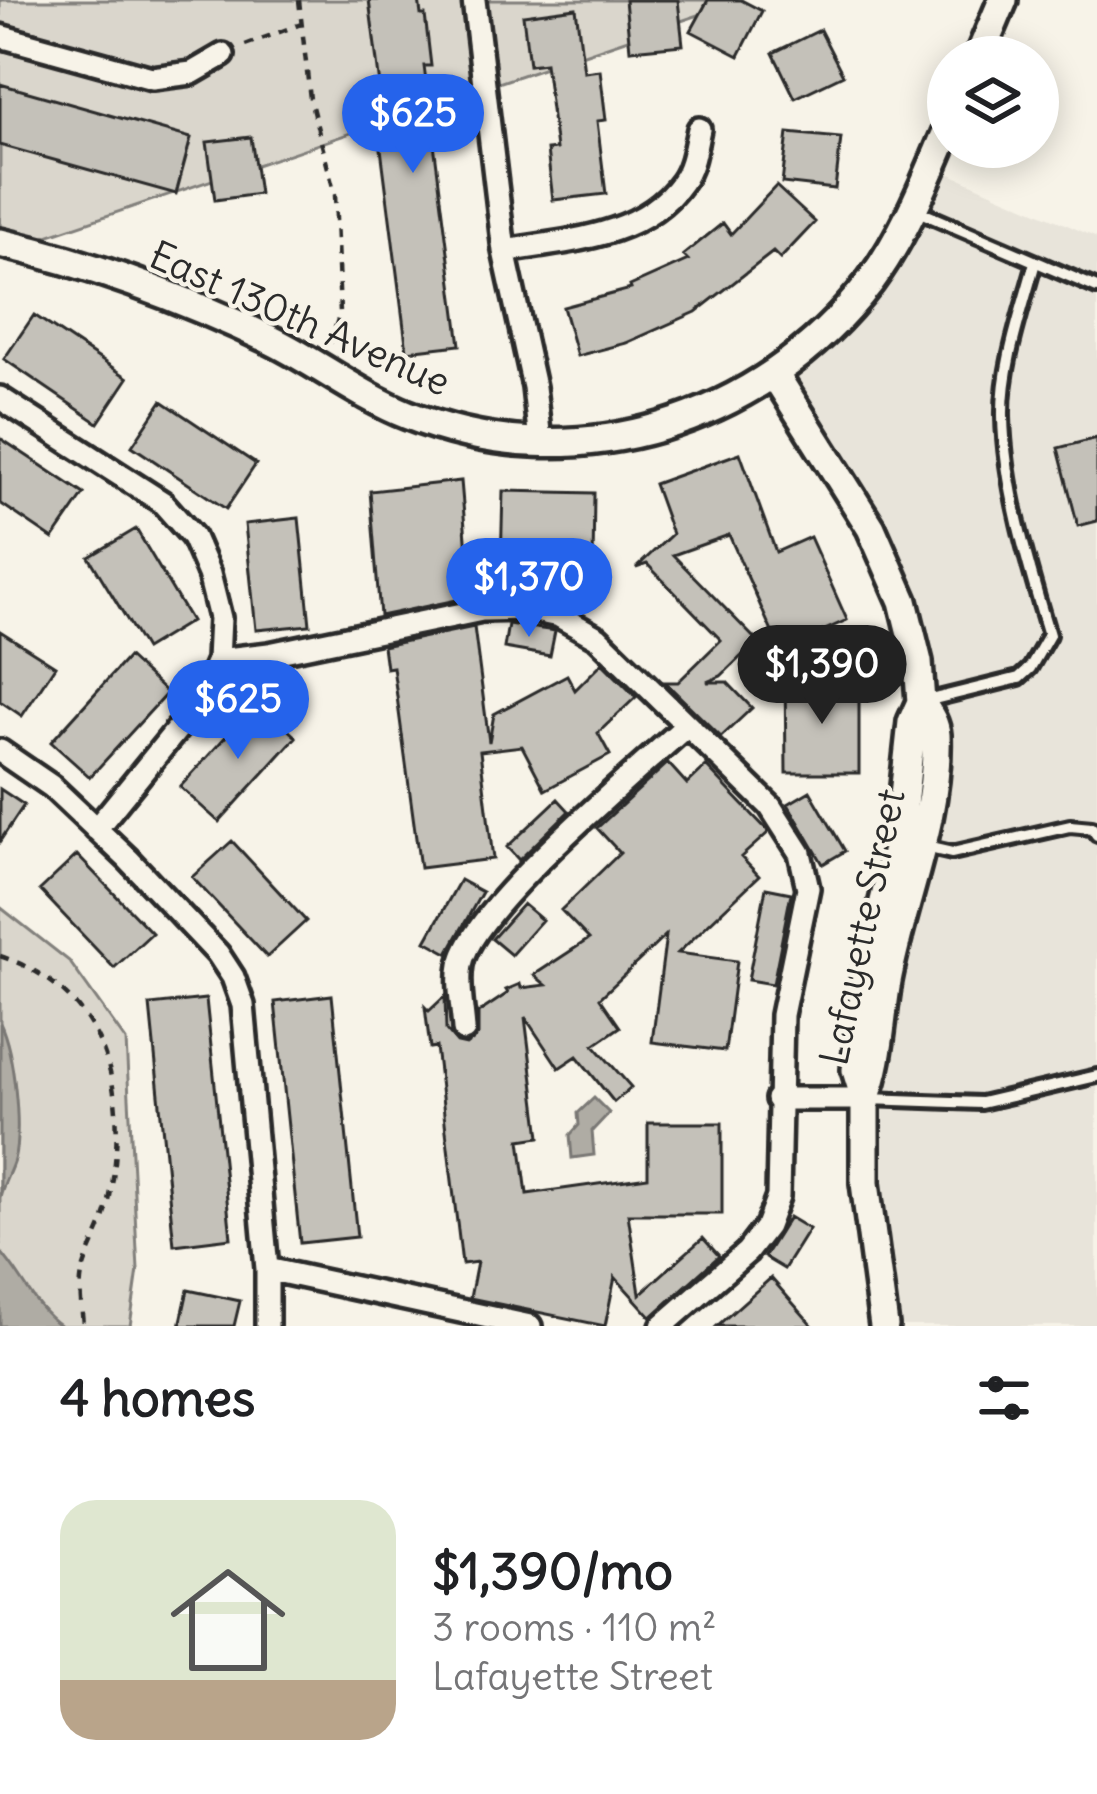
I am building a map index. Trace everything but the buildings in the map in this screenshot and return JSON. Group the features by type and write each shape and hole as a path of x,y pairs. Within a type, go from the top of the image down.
{"street":[{"path":"474,0 504,251 534,387 540,441"},
{"path":"988,36 1003,0"},
{"path":"0,36 164,79 192,74 223,55"},
{"path":"504,251 601,236 651,210 681,185 691,166 699,129"},
{"name":"East 130th Avenue","path":"0,243 96,270 214,316 274,342 409,416 462,432 540,441 602,441 663,428 744,395 775,375 844,312 871,280 931,168"},
{"name":"Lafayette Street","path":"775,375 871,528 890,568 912,634 921,702 936,733 933,780 888,979 876,1072 865,1099"},
{"path":"0,398 162,502 193,537 220,618 218,660 201,700 96,829"},
{"path":"218,660 269,655 482,610 525,609 559,616 598,638 770,806 800,853 808,888 782,1015 778,1197 767,1226 748,1252 662,1326"},
{"name":"Lafayette Street","path":"884,1326 865,1183 865,1099 856,1070 866,974 899,841 912,722 921,702"},
{"path":"464,1030 460,966 474,932 503,897 687,725"},
{"path":"0,751 51,786 96,829 218,954 233,977 243,1005 268,1326"},
{"path":"777,1099 865,1099"},
{"path":"267,1269 530,1326"}],"lane":[{"path":"913,208 1097,288"},
{"path":"921,702 1019,678 1048,635 1008,463 1003,415 1008,366 1035,262"},
{"path":"920,846 952,853 1070,826 1092,828 1097,835"},
{"path":"865,1099 981,1103 1097,1076"}],"path":[{"path":"299,0 310,99 335,195 340,313 321,368"},
{"path":"223,55 302,24"},
{"path":"0,956 44,977 88,1017 114,1080 119,1131 109,1205 81,1275 82,1326"}],"shaded area":[{"path":"0,0 743,0 0,252"},
{"path":"931,168 1097,238 1097,1326 884,1326 865,1183 933,780 912,634 775,375 816,340"},
{"path":"0,907 69,961 126,1041 138,1270 130,1326 0,1326"},
{"path":"0,1023 13,1071 17,1129 14,1160 0,1197"},
{"path":"594,1098 609,1113 592,1131 594,1155 572,1158 570,1135 579,1125 578,1113"},
{"path":"0,1251 43,1310 61,1326 0,1326"}]}
